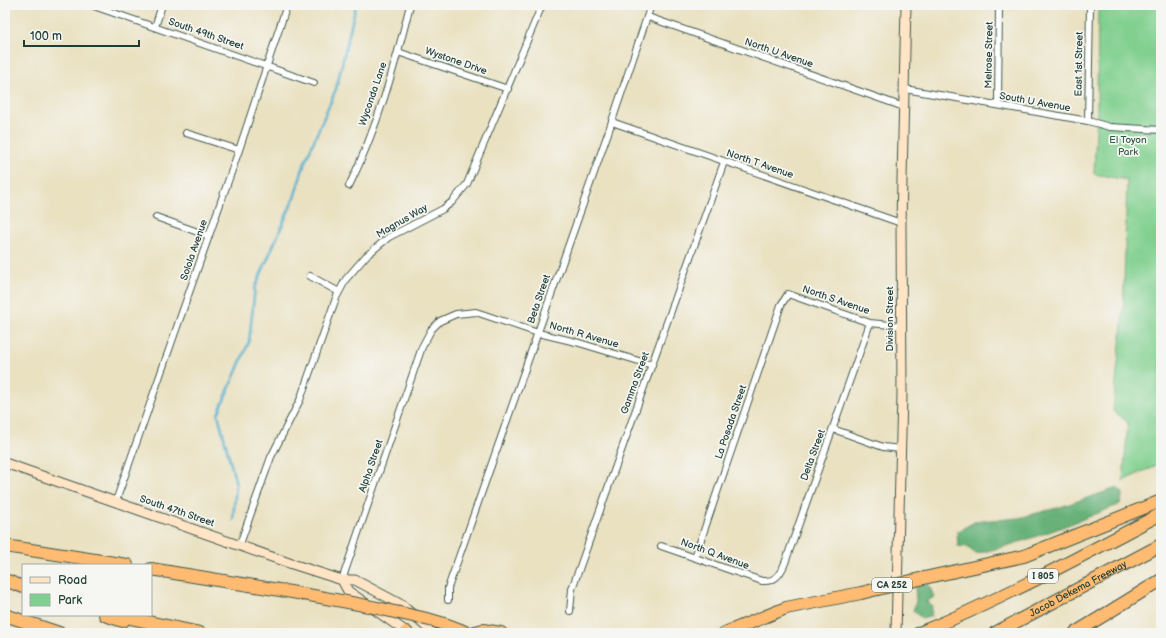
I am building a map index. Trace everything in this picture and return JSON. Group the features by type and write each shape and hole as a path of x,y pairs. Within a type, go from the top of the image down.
{"highway":[{"name":"CA 252","path":"726,632 786,608 861,593 1024,556 1161,501"},
{"name":"I 805","path":"919,633 959,617 1038,579 1161,514"},
{"name":"Jacob Dekema Freeway","path":"996,633 1161,545"},
{"path":"5,546 121,564"},
{"path":"152,569 361,605 422,618 455,627 467,633"},
{"path":"5,580 22,587"},
{"path":"1075,633 1161,580"},
{"path":"5,616 46,633"},
{"path":"5,616 59,633"},
{"path":"108,616 162,633"},
{"path":"121,616 200,633"},
{"path":"472,633 483,630 501,633"}],"main road":[{"name":"Division Street","path":"896,633 901,449 902,223 906,5"},
{"name":"South 47th Street","path":"5,463 342,580 354,580 402,605 433,633"},
{"path":"342,580 348,591 407,633"}],"street":[{"name":"South 49th Street","path":"91,5 314,83"},
{"path":"155,27 162,5"},
{"name":"Solola Avenue","path":"116,501 239,150 287,5"},
{"name":"Wyconda Lane","path":"348,186 378,113 398,52 410,5"},
{"path":"532,5 541,6"},
{"name":"Beta Street","path":"448,600 448,588 612,122 648,17 650,5"},
{"name":"Melrose Street","path":"998,105 999,5"},
{"name":"Magnus Way","path":"240,544 271,457 300,400 339,292 366,256 389,237 444,209 467,184 508,89 541,6"},
{"name":"East 1st Street","path":"1088,121 1090,6"},
{"name":"North U Avenue","path":"648,17 904,107"},
{"name":"Wystone Drive","path":"398,52 508,89"},
{"name":"South U Avenue","path":"905,89 1088,121 1110,127 1161,130"},
{"name":"North T Avenue","path":"612,122 902,223"},
{"path":"186,133 239,150"},
{"name":"Gamma Street","path":"570,611 572,589 724,162"},
{"path":"156,217 209,236"},
{"path":"310,276 339,292"},
{"name":"North S Avenue","path":"788,294 870,323 901,326"},
{"name":"La Posada Street","path":"695,557 779,311 788,294"},
{"name":"North R Avenue","path":"418,359 431,330 446,318 462,312 483,313 538,333 576,342 652,365"},
{"name":"Delta Street","path":"762,581 771,582 778,577 782,570 870,323"},
{"name":"Alpha Street","path":"342,580 418,359"},
{"path":"833,429 883,446 901,449"},
{"name":"North Q Avenue","path":"661,546 762,581"}],"green space":[{"name":"El Toyon Park","path":"1098,5 1161,5 1161,463 1123,481 1128,422 1113,411 1123,315 1127,180 1094,174 1097,110"},
{"path":"1117,488 1123,493 1120,504 1049,532 976,554 967,547 958,546 957,532 976,521 1019,518 1060,507"},
{"path":"928,583 934,597 926,602 932,605 931,616 923,619 913,611 916,601 915,587"}],"waterway":[{"path":"233,520 236,484 218,414 249,342 255,288 294,198 305,162 336,89 356,5"}]}
